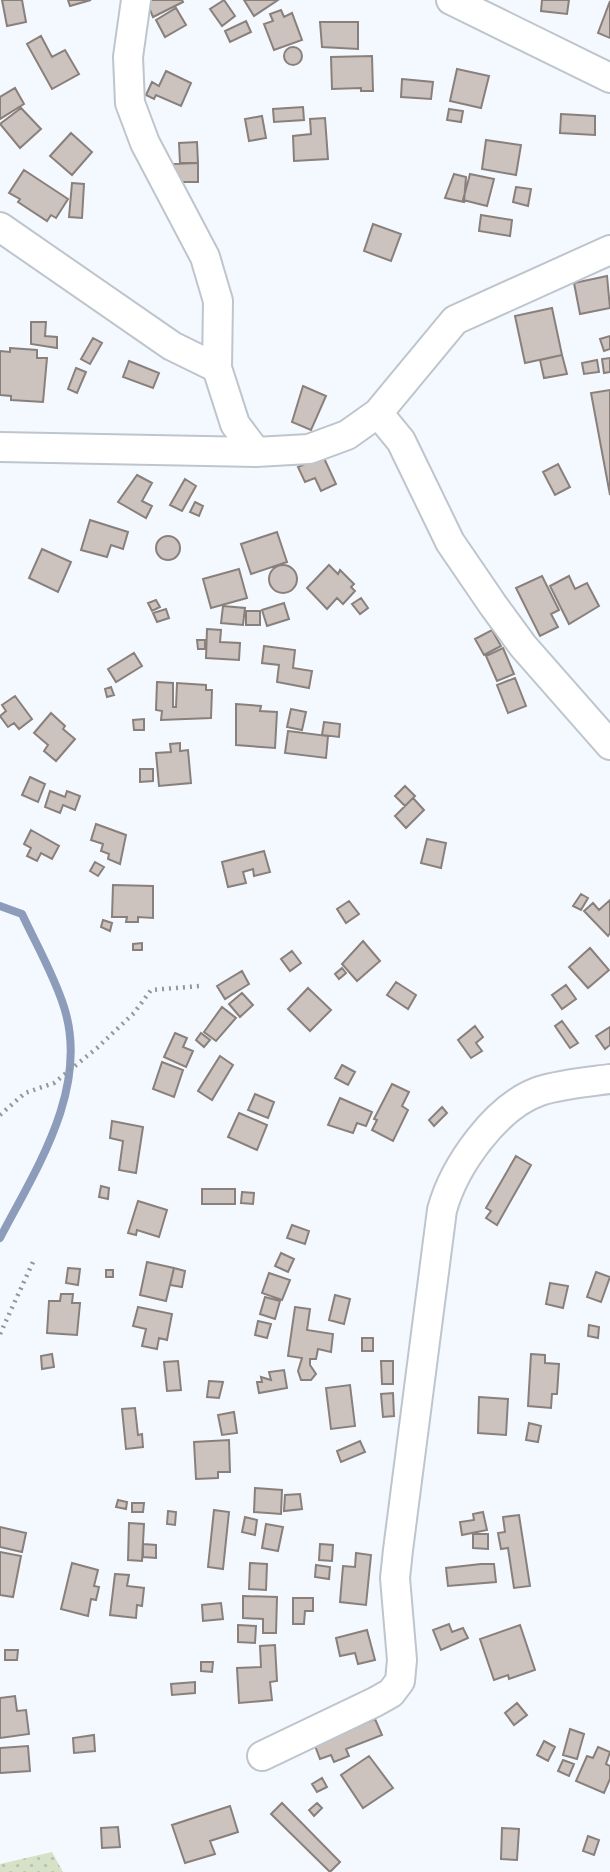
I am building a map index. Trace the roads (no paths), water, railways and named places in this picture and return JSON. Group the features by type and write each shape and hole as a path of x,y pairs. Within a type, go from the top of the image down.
{"street":[{"path":"136,0 128,57 130,103 145,143 205,257 218,301 217,368 235,424 256,452"},
{"path":"452,0 610,78"},
{"path":"0,227 172,346 217,368"},
{"path":"0,447 256,452 309,449 347,435 378,413 455,320 610,250"},
{"path":"378,413 401,441 450,542 493,605 523,646 610,745"},
{"path":"262,1756 376,1702 391,1693 400,1681 402,1660 396,1578 398,1550 442,1210 454,1175 499,1117 521,1100 543,1090 610,1079"}],"waterway":[{"path":"0,906 22,914 60,995 70,1037 70,1068 65,1097 55,1127 43,1156 0,1238"}]}
